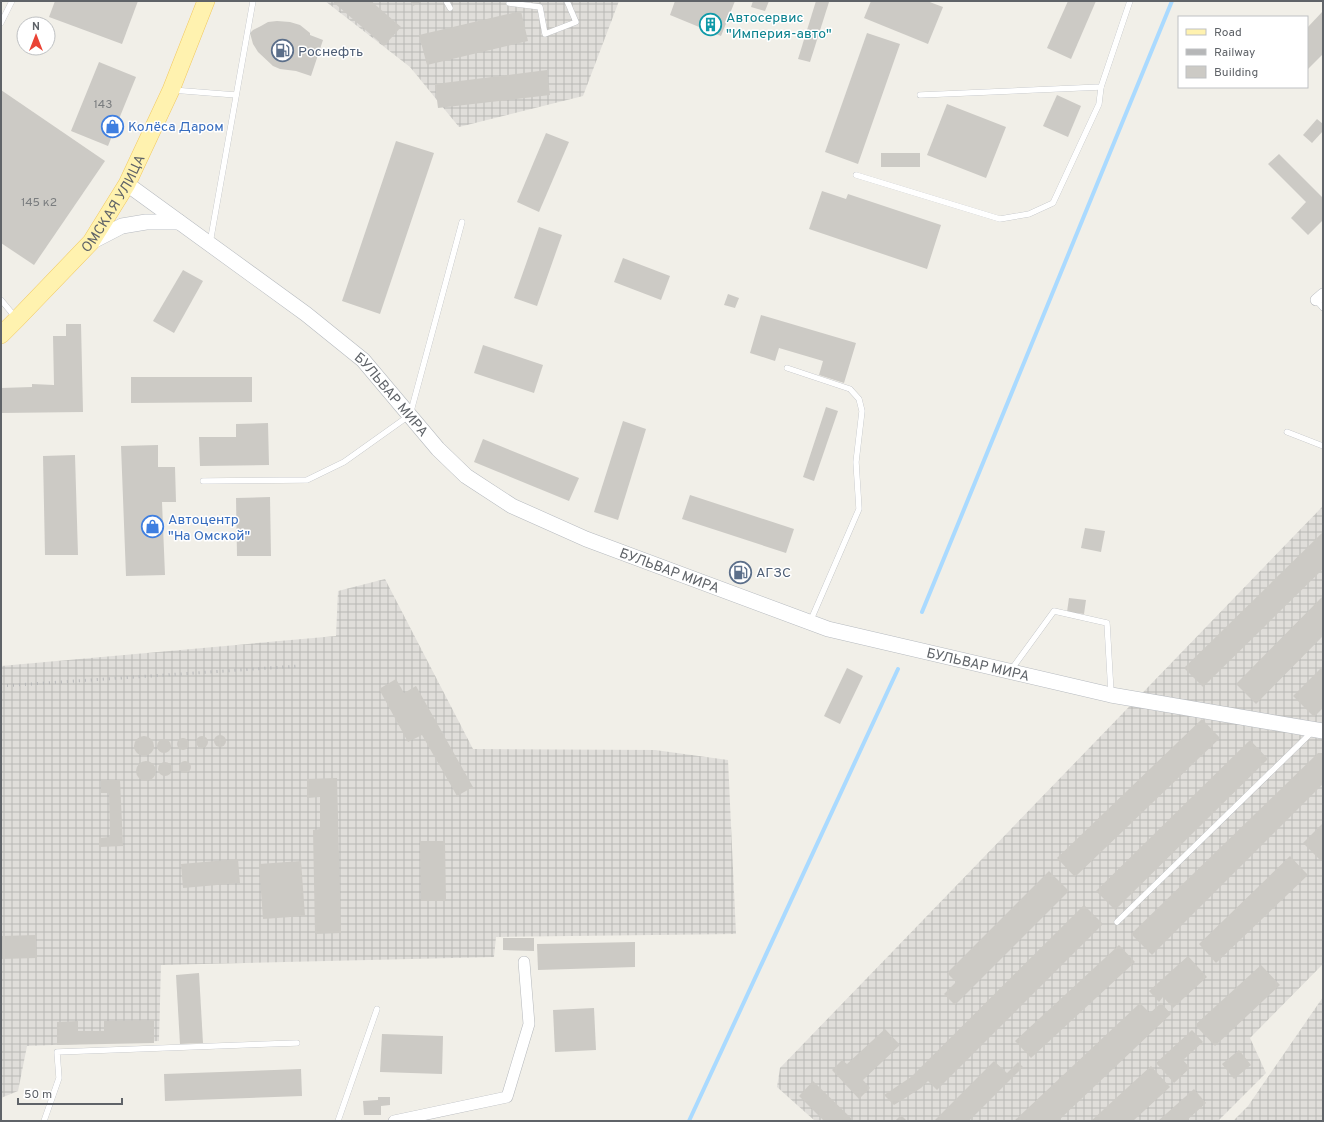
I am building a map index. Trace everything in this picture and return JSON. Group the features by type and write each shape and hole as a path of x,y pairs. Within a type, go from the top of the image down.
{"main road":[{"name":"ОМСКАЯ УЛИЦА","path":"1,335 91,242 127,184 171,90 206,1"}],"street":[{"name":"БУЛЬВАР МИРА","path":"127,184 306,314 363,360 438,449 466,476 512,506 586,539 828,629 1111,695 1319,730"},
{"path":"91,242 122,226 146,222 179,222"},
{"path":"394,1121 507,1097 529,1024 524,962"}],"lane":[{"path":"1,23 12,1"},
{"path":"210,244 254,1"},
{"path":"446,1 450,8"},
{"path":"510,3 540,7 545,34 576,22 567,1"},
{"path":"856,175 1000,219 1029,214 1053,203 1099,104 1101,87 1130,1"},
{"path":"920,94 1101,87"},
{"path":"171,90 236,95"},
{"path":"203,481 307,480 344,462 410,415 462,222"},
{"path":"1,300 18,319"},
{"path":"787,368 850,389 859,399 862,411 856,462 859,509 809,622"},
{"path":"1287,432 1323,446"},
{"path":"1010,672 1054,611 1107,623 1111,695"},
{"path":"1117,922 1319,730"},
{"path":"338,1121 377,1009"},
{"path":"44,1121 59,1078 57,1052 297,1043"}],"shaded area":[{"path":"325,1 619,1 583,96 459,127 410,67"},
{"path":"1323,506 1323,964 1250,1038 1266,1073 1218,1121 815,1121 777,1087 780,1068"},
{"path":"385,579 473,749 655,750 728,760 736,934 496,937 494,957 161,965 159,1041 27,1046 18,1091 1,1098 1,666 336,636 338,591"},
{"path":"1323,997 1323,1121 1233,1121 1248,1106"}],"building":[{"path":"55,1 138,1 122,44 56,20 56,16 49,16"},
{"path":"332,1 371,1 401,27 384,46"},
{"path":"410,1 423,1 413,6"},
{"name":"Автосервис \"Империя-авто\"","path":"675,1 735,1 721,36 670,15"},
{"path":"753,1 769,1 765,11 751,7"},
{"path":"816,1 829,2 810,62 798,59"},
{"path":"871,1 927,1 943,7 928,44 864,18"},
{"path":"1068,1 1096,1 1071,59 1047,48"},
{"path":"521,11 528,41 427,65 419,35"},
{"path":"1323,11 1323,54 1308,69 1308,27"},
{"path":"268,22 290,22 300,25 310,33 310,35 323,40 311,76 273,66 258,52 253,44 250,33 253,30"},
{"path":"867,33 900,44 858,164 825,152"},
{"path":"99,62 136,77 108,146 71,131"},
{"path":"547,70 550,95 438,108 435,84"},
{"path":"1,90 105,161 34,265 1,243"},
{"path":"1057,95 1081,106 1068,137 1043,126"},
{"path":"947,104 1006,127 986,178 927,155"},
{"path":"1317,119 1323,124 1323,131 1312,143 1303,135"},
{"path":"546,133 569,142 539,212 517,202"},
{"path":"396,141 434,153 380,314 342,301"},
{"path":"881,153 920,153 920,167 881,167"},
{"path":"1279,154 1323,198 1323,220 1308,235 1291,218 1306,202 1268,164"},
{"path":"822,191 846,199 848,194 941,225 927,269 809,229"},
{"path":"539,227 562,235 537,306 514,298"},
{"path":"623,258 670,276 661,300 614,282"},
{"path":"183,270 203,281 174,333 153,321"},
{"path":"728,294 739,298 735,308 724,305"},
{"path":"761,315 856,343 844,383 819,375 823,361 779,348 775,361 750,353"},
{"path":"66,324 81,324 83,412 1,413 1,388 32,387 32,384 54,385 53,336 66,336"},
{"path":"483,345 543,365 534,393 474,373"},
{"path":"131,377 252,377 252,402 131,403"},
{"path":"826,407 838,411 814,481 803,477"},
{"path":"623,421 646,429 618,520 594,512"},
{"path":"268,423 269,465 200,466 199,437 236,437 236,424"},
{"path":"483,439 579,478 569,501 474,462"},
{"path":"158,445 158,467 175,467 176,502 162,502 165,575 126,576 121,446"},
{"path":"75,455 78,555 45,555 43,456"},
{"path":"690,495 794,529 786,553 682,519"},
{"path":"270,497 271,556 237,556 236,498"},
{"path":"1085,528 1105,531 1101,552 1081,548"},
{"path":"1323,532 1323,569 1203,687 1184,668"},
{"path":"1323,596 1323,636 1256,704 1236,684"},
{"path":"1069,598 1086,600 1084,614 1067,612"},
{"path":"1323,666 1323,708 1314,717 1293,696"},
{"path":"847,668 863,676 840,724 824,716"},
{"path":"396,679 404,693 416,686 473,787 457,796 422,735 408,742 379,689"},
{"path":"1202,719 1220,738 1075,877 1057,858"},
{"path":"218,735 222,735 226,741 222,747 218,747 214,743 214,739"},
{"path":"144,736 151,739 154,746 151,753 144,756 137,753 134,746 137,739"},
{"path":"200,736 204,736 208,742 204,748 200,748 196,744 196,740"},
{"path":"181,738 185,738 189,744 185,750 181,750 177,746 177,742"},
{"path":"161,739 167,739 171,743 171,749 167,753 161,753 157,749 157,743"},
{"path":"1250,740 1268,759 1115,910 1096,891"},
{"path":"1318,753 1323,753 1323,784 1152,955 1131,934"},
{"path":"146,761 153,764 156,771 153,778 146,781 139,778 136,771 139,764"},
{"path":"183,761 187,761 191,767 187,773 183,773 179,769 179,765"},
{"path":"162,762 168,762 172,766 172,772 168,776 162,776 158,772 158,766"},
{"path":"337,778 341,933 315,934 313,830 320,829 320,797 307,798 307,779"},
{"path":"101,780 120,780 123,846 99,847 99,838 110,837 109,793 101,793"},
{"path":"1323,823 1323,859 1321,861 1303,843"},
{"path":"420,841 445,841 446,901 421,901"},
{"path":"1290,856 1308,875 1216,963 1199,944"},
{"path":"238,859 240,883 183,888 181,864"},
{"path":"301,861 305,916 263,919 259,864"},
{"path":"1049,871 1069,891 955,1005 944,994 956,982 947,973"},
{"path":"1084,905 1103,924 937,1090 928,1081 921,1088 894,1105 884,1095 911,1077"},
{"path":"36,935 37,958 1,959 1,936"},
{"path":"503,938 534,938 534,951 503,950"},
{"path":"635,942 635,967 538,970 537,944"},
{"path":"1119,945 1135,962 1031,1058 1015,1041"},
{"path":"1188,956 1207,977 1173,1008 1163,997 1159,1002 1149,991"},
{"path":"1261,965 1280,985 1215,1046 1195,1025"},
{"path":"199,973 203,1043 180,1044 176,975"},
{"path":"1140,1003 1150,1013 1161,1003 1171,1014 1058,1121 1014,1121"},
{"path":"594,1008 596,1050 555,1052 553,1010"},
{"path":"154,1020 154,1043 57,1045 57,1022 78,1021 78,1031 104,1031 104,1021"},
{"path":"885,1029 900,1045 863,1080 870,1088 859,1099 832,1070 842,1060 847,1064"},
{"path":"1192,1030 1203,1042 1183,1060 1190,1068 1174,1083 1156,1063"},
{"path":"382,1034 443,1036 442,1074 380,1072"},
{"path":"1239,1050 1251,1065 1234,1079 1222,1064"},
{"path":"994,1061 1007,1073 1018,1062 1023,1067 969,1121 934,1121"},
{"path":"1151,1066 1170,1087 1133,1121 1091,1121"},
{"path":"301,1069 302,1096 165,1101 164,1074"},
{"path":"813,1081 852,1119 850,1121 824,1121 799,1096"},
{"path":"1194,1089 1206,1103 1186,1121 1158,1121"},
{"path":"378,1097 390,1097 390,1105 381,1106 381,1115 364,1115 363,1101 378,1100"},
{"path":"901,1115 907,1121 895,1121"}],"waterway":[{"path":"922,612 1172,1"},
{"path":"689,1121 898,669"}],"railway":[{"path":"1,686 299,666"}],"place":[{"name":"Автосервис \"Империя-авто\"","path":"710,25"},
{"name":"Роснефть","path":"283,51"},
{"name":"Колёса Даром","path":"112,126"},
{"name":"Автоцентр \"На Омской\"","path":"152,527"},
{"name":"АГЗС","path":"740,572"}]}
